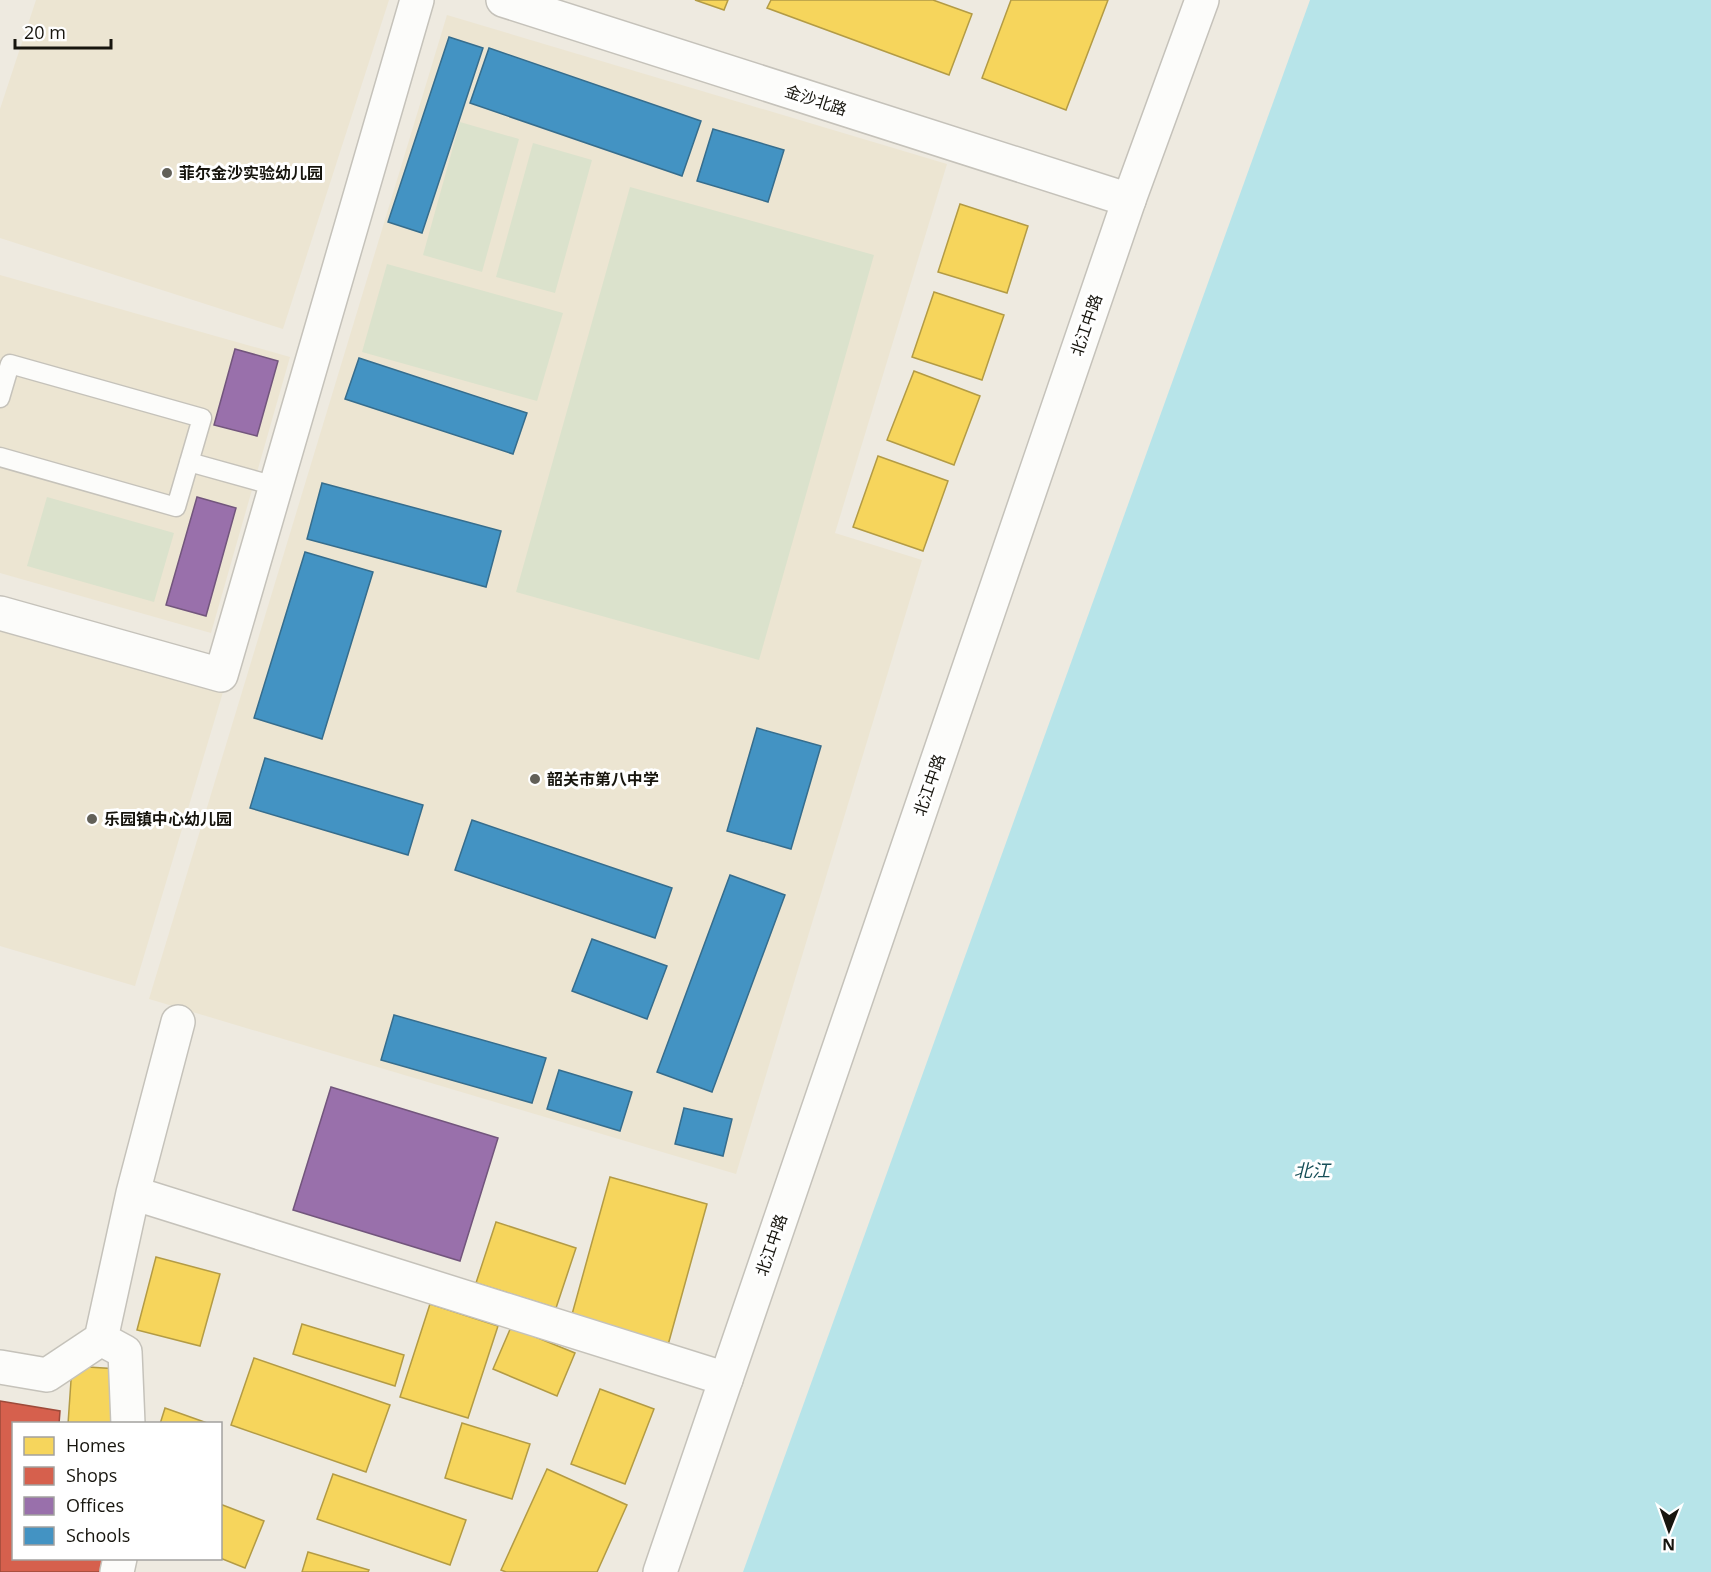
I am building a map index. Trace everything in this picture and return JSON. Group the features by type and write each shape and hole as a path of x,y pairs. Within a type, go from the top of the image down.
{"street":[{"path":"0,613 221,675 417,0"},
{"name":"金沙北路","path":"503,0 1129,200"},
{"name":"北江中路","path":"660,1572 1129,200 1202,0"},
{"path":"0,1367 47,1374 101,1339 133,1193 178,1022"},
{"path":"133,1193 726,1379"},
{"path":"101,1339 125,1352 128,1422"}],"lane":[{"path":"0,398 10,364 202,418 176,507 0,457"},
{"path":"189,462 276,486"}],"shaded area":[{"name":"菲尔金沙实验幼儿园","path":"36,0 389,0 283,329 0,238 0,109"},
{"name":"韶关市第八中学","path":"447,15 947,164 835,533 922,560 736,1174 149,999"},
{"path":"0,275 290,357 211,633 0,573"},
{"name":"乐园镇中心幼儿园","path":"0,626 223,692 135,986 0,946"}],"green space":[{"path":"460,122 519,139 482,272 423,255"},
{"path":"533,143 592,160 555,293 496,277"},
{"path":"630,187 874,255 759,660 516,592"},
{"path":"387,264 563,313 537,401 362,352"},
{"path":"47,497 174,533 154,602 27,566"}],"water":[{"name":"北江","path":"1310,0 1711,0 1711,1572 743,1572"}],"building: Homes":[{"path":"695,0 728,0 724,10"},
{"path":"771,0 933,0 972,14 949,75 767,8"},
{"path":"1011,0 1108,0 1066,110 982,78"},
{"path":"960,204 1028,226 1007,293 938,272"},
{"path":"934,292 1004,315 982,380 912,357"},
{"path":"914,371 980,396 954,465 887,440"},
{"path":"878,456 948,481 923,551 853,527"},
{"path":"610,1177 707,1204 668,1345 571,1318"},
{"path":"496,1222 576,1248 556,1308 476,1283"},
{"path":"156,1257 220,1274 200,1346 137,1330"},
{"path":"430,1304 498,1326 468,1418 400,1397"},
{"path":"302,1324 404,1355 395,1386 293,1354"},
{"path":"511,1327 575,1353 557,1396 493,1369"},
{"path":"254,1358 390,1405 366,1472 231,1425"},
{"path":"72,1366 119,1369 115,1422 68,1422"},
{"path":"600,1389 654,1409 625,1484 571,1464"},
{"path":"165,1408 204,1422 161,1422"},
{"path":"462,1423 530,1444 512,1499 445,1478"},
{"path":"547,1469 627,1505 597,1572 506,1572 501,1570"},
{"path":"333,1474 466,1520 450,1565 317,1519"},
{"path":"222,1505 264,1521 245,1568 222,1559"},
{"path":"308,1552 369,1570 368,1572 302,1572"}],"building: Shops":[{"path":"0,1401 60,1411 59,1422 12,1422 12,1560 104,1560 101,1572 0,1572"}],"building: Offices":[{"path":"235,349 278,361 257,436 214,425"},
{"path":"197,497 236,508 206,616 166,605"},
{"path":"331,1087 498,1138 460,1261 293,1210"}],"building: Schools":[{"path":"449,37 483,48 422,233 388,222"},
{"path":"489,48 701,121 682,176 470,103"},
{"path":"713,129 784,150 768,202 697,181"},
{"path":"359,358 527,413 513,454 345,399"},
{"path":"322,483 501,531 486,587 307,539"},
{"path":"305,552 373,572 322,739 254,718"},
{"path":"757,728 821,746 791,849 727,831"},
{"path":"265,758 423,805 408,855 250,808"},
{"path":"472,820 672,888 655,938 455,870"},
{"path":"730,875 785,895 712,1092 657,1072"},
{"path":"592,939 667,966 647,1019 572,991"},
{"path":"394,1015 546,1058 532,1103 381,1060"},
{"path":"559,1070 632,1092 620,1131 547,1109"},
{"path":"684,1108 732,1119 723,1156 675,1144"}],"place":[{"name":"菲尔金沙实验幼儿园","path":"167,173"},
{"name":"韶关市第八中学","path":"535,779"},
{"name":"乐园镇中心幼儿园","path":"92,819"}]}
